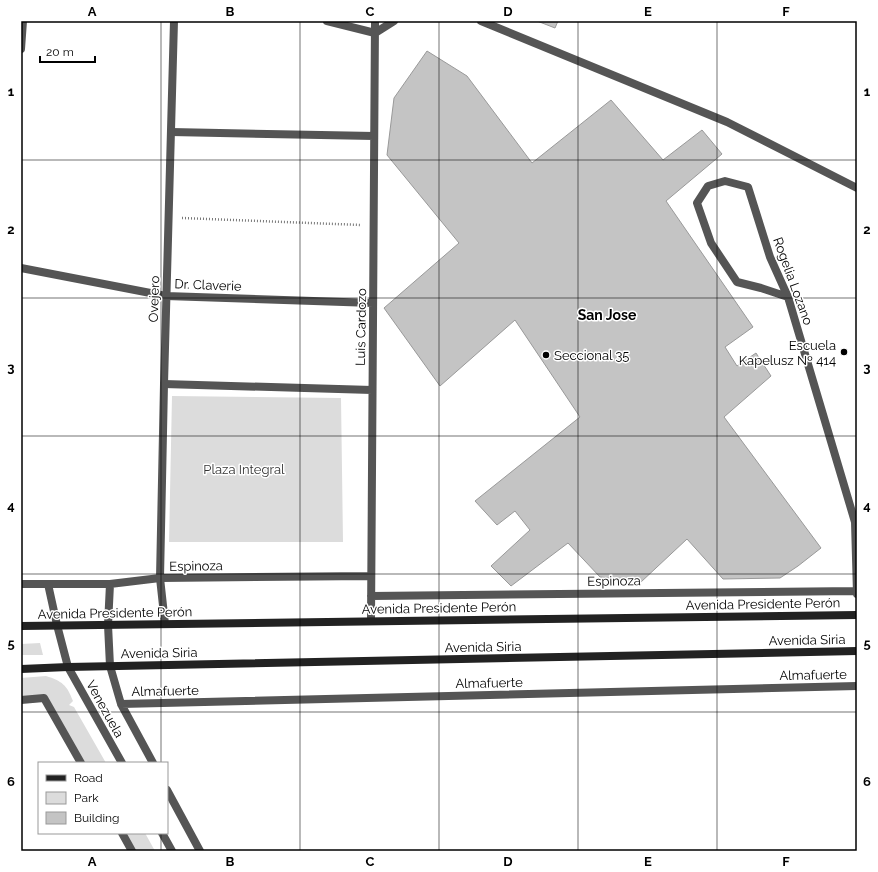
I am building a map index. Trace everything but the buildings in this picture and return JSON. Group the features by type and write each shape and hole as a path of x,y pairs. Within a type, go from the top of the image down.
{"main road":[{"name":"Avenida Presidente Perón","path":"21,626 857,614"},
{"name":"Avenida Siria","path":"110,666 857,651"},
{"path":"21,669 110,666"}],"street":[{"path":"21,49 23,21"},
{"name":"Ovejero","path":"165,624 160,578 174,21"},
{"path":"326,21 375,33 394,21"},
{"name":"Luis Cardozo","path":"371,621 375,21"},
{"path":"481,21 727,122 857,188"},
{"path":"171,132 374,136"},
{"name":"Rogelia Lozano","path":"788,297 738,282 711,243 697,203 708,186 725,181 748,186 770,256 788,297 855,522 857,594"},
{"name":"Dr. Claverie","path":"21,268 166,296 373,303"},
{"path":"164,384 372,390"},
{"name":"Espinoza","path":"21,584 110,584 160,578 371,576"},
{"name":"Venezuela","path":"48,584 56,625 68,667 121,762"},
{"name":"Venezuela","path":"110,584 108,625 110,666 121,704 152,762"},
{"name":"Espinoza","path":"371,596 857,591"},
{"name":"Almafuerte","path":"121,704 857,686"},
{"path":"21,700 44,698 80,762"},
{"path":"168,792 200,851"},
{"path":"123,834 132,851"},
{"path":"163,834 172,851"}],"path":[{"path":"169,217 374,225"}],"green space":[{"name":"Plaza Integral","path":"172,396 341,398 343,542 169,542"},
{"path":"40,643 43,655 21,655 21,644"},
{"path":"46,676 63,684 73,701 69,705 74,707 105,762 83,762 46,699 21,696 21,678"},
{"path":"125,834 146,834 155,851 135,851"}],"place":[{"name":"Escuela Kapelusz Nº 414","path":"844,352"},
{"name":"Seccional 35","path":"546,355"}],"district":[{"name":"San Jose","path":"607,315"}]}
